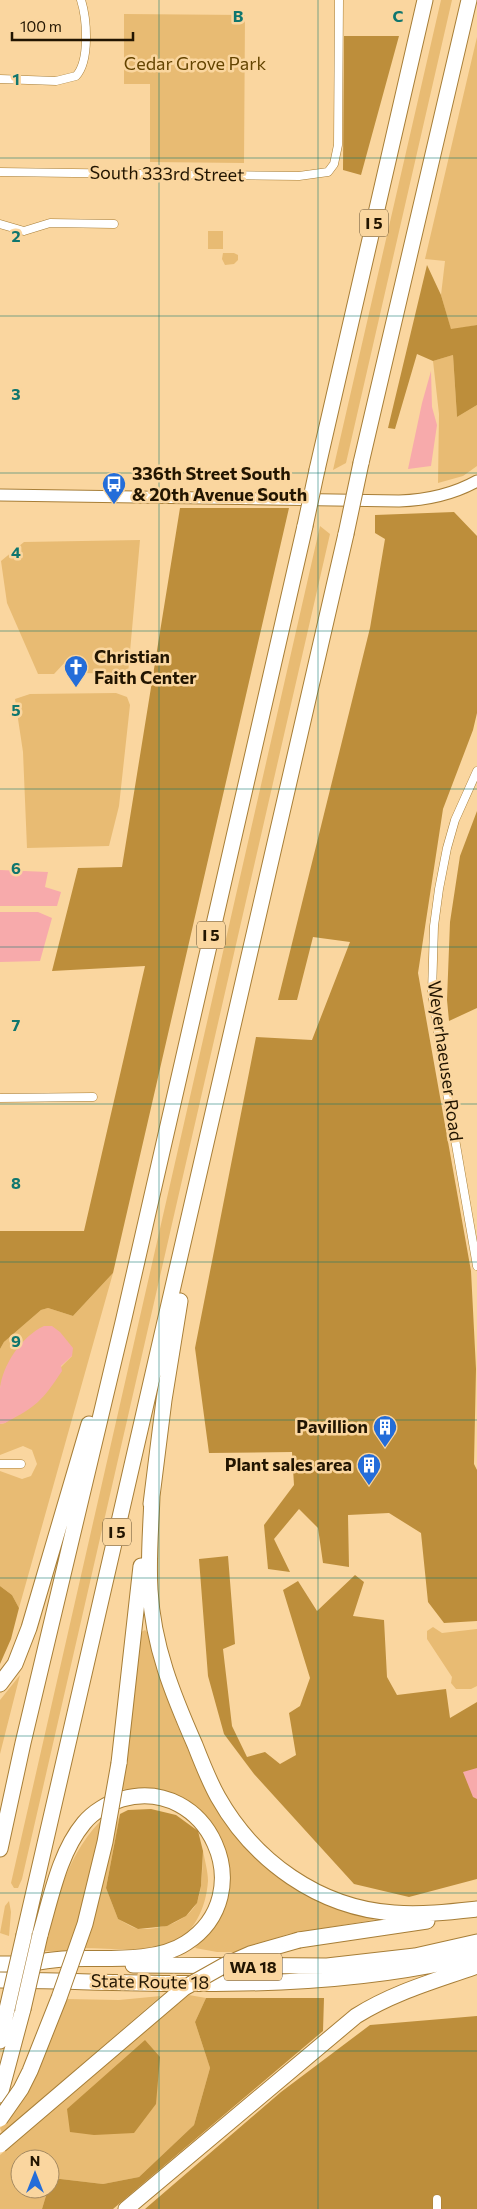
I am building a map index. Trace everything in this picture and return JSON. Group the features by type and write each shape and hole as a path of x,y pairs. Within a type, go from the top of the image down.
{"highway":[{"name":"I 5","path":"0,1849 23,1743 124,1318 425,0"},
{"name":"I 5","path":"0,2040 468,0"},
{"path":"0,2119 14,2100 30,2072 75,1952 96,1884 119,1763 142,1555 152,1496 164,1400 201,1167"},
{"path":"0,1684 15,1664 29,1628 71,1481 124,1318"},
{"path":"152,1496 149,1566 150,1592 154,1630 162,1662 175,1699 217,1796 240,1832 289,1876 321,1894 342,1902 394,1913 422,1914 477,1909"},
{"path":"0,1819 23,1743"},
{"path":"0,2095 23,2010 40,1935 67,1852 74,1836 84,1821 104,1806 115,1801 136,1796 162,1798 185,1809 205,1826 213,1837 222,1863 223,1880 220,1894 216,1908 204,1927 185,1944 149,1956 62,1959 26,1964"},
{"path":"0,2145 162,2005 184,1988 225,1965 250,1954 299,1940 431,1920 477,1909"},
{"name":"State Route 18","path":"0,1964 309,1967 389,1960 477,1942"},
{"name":"State Route 18","path":"0,1980 214,1983 301,1982 398,1972 477,1955"},
{"path":"126,2209 356,2016 406,1990 477,1966"}],"main road":[{"path":"0,495 420,500 449,494 477,481"}],"street":[{"path":"0,79 56,81 76,76 82,68 85,54 84,16 81,0"},
{"name":"South 333rd Street","path":"0,172 299,176 324,174 332,169 338,145 339,0"},
{"path":"0,224 24,231 50,223 114,224"},
{"name":"Weyerhaeuser Road","path":"477,771 455,820 445,856 434,926 432,993 477,1266"},
{"path":"0,1098 93,1097"},
{"path":"0,1464 21,1464"},
{"path":"437,2199 437,2209"}],"green space":[{"path":"441,0 452,0 346,463 333,470"},
{"name":"Cedar Grove Park","path":"124,14 245,15 244,163 150,162 150,84 124,84"},
{"path":"477,37 477,325 451,330 441,295 445,261 425,259"},
{"path":"208,231 223,231 223,249 208,249"},
{"path":"223,253 234,253 238,255 238,260 234,264 225,265 222,259"},
{"path":"453,355 457,417 477,405 477,466 463,476 438,483 439,414 433,361"},
{"path":"320,526 330,534 22,1879 18,1888 14,1888 11,1883"},
{"path":"140,540 128,674 81,673 68,659 54,674 38,674 7,603 1,561 24,542"},
{"path":"116,693 127,697 130,705 119,806 109,846 27,848 23,752 15,699 30,694"},
{"path":"113,1273 19,1608 12,1595 0,1586 0,1471 22,1479 31,1476 37,1464 32,1450 23,1446 0,1455 0,1424 5,1423 72,1356 7,1366 0,1388 0,1349 4,1342 41,1310 48,1308 73,1316"},
{"path":"433,1627 442,1633 477,1629 477,1686 471,1689 456,1689 451,1683 452,1677 427,1639 427,1631"},
{"path":"145,1630 148,1633 173,1715 190,1754 229,1828 239,1841 260,1863 300,1892 321,1901 375,1918 373,1920 288,1934 235,1952 217,1952 195,1948 212,1927 225,1904 229,1886 229,1869 225,1849 217,1832 204,1817 156,1791 121,1789 141,1632"},
{"path":"20,1675 0,1754 0,1700"},
{"path":"120,1814 106,1888 118,1919 134,1927 147,1929 164,1926 180,1920 193,1909 200,1890 203,1851 208,1881 205,1901 197,1920 185,1935 167,1945 147,1949 83,1948"},
{"path":"106,1816 70,1952 44,1951 58,1896 65,1878 82,1845"},
{"path":"9,1901 11,1912 9,1936 0,1933 5,1906"},
{"path":"189,1995 206,1998 195,2022 210,2068 194,2125 139,2177 103,2184 60,2179 60,2149 10,2149 10,2199 45,2199 42,2209 0,2209 0,2155 158,2018"},
{"path":"161,1996 2,2133 0,2128 15,2109 66,1999 119,2000"}],"shaded area":[{"path":"344,36 399,36 361,175 343,170"},
{"path":"427,265 441,295 451,329 477,325 477,405 457,417 453,355 433,361 417,354 395,429 388,428"},
{"path":"431,371 432,407 437,425 431,466 408,469 422,403"},
{"path":"180,508 289,508 113,1273 73,1316 48,1308 41,1310 4,1342 0,1349 0,1231 84,1231 145,966 52,971 78,868 122,867"},
{"path":"454,512 477,536 477,713 473,730 443,809 418,973 471,1271 476,1369 474,1464 477,1470 477,1621 444,1623 428,1602 421,1533 389,1513 348,1515 349,1567 323,1563 318,1528 299,1509 274,1539 290,1572 268,1569 264,1525 294,1485 292,1452 209,1453 195,1348 256,1037 312,1040 350,942 313,937 297,1000 278,1000 370,628 385,539 375,533 375,515"},
{"path":"477,811 477,1008 449,1021 447,1000 450,922 460,856"},
{"path":"0,870 48,872 45,887 61,892 57,906 0,906"},
{"path":"0,912 38,912 52,918 40,961 0,962"},
{"path":"44,1326 52,1326 60,1332 73,1348 72,1356 61,1366 62,1371 38,1402 16,1417 0,1424 0,1388 9,1360 28,1337"},
{"path":"228,1556 235,1644 223,1649 232,1726 247,1757 265,1752 280,1764 296,1755 289,1713 300,1706 310,1678 283,1590 298,1581 317,1611 355,1575 364,1582 353,1616 384,1620 387,1677 397,1695 446,1689 450,1718 477,1702 477,1879 409,1897 354,1884 254,1774 224,1734 208,1676 199,1559"},
{"path":"0,1586 12,1595 19,1608 11,1639 0,1664"},
{"path":"477,1768 477,1799 473,1797 463,1772"},
{"path":"151,1809 176,1815 198,1831 203,1851 201,1886 197,1903 186,1916 167,1926 138,1929 118,1919 106,1888 120,1814 128,1810"},
{"path":"206,1998 324,1998 323,2031 113,2209 42,2209 45,2199 60,2199 60,2179 103,2184 139,2177 194,2125 210,2068 195,2022"},
{"path":"477,2016 477,2209 145,2209 281,2092 370,2025"},
{"path":"145,2040 160,2057 156,2104 134,2133 94,2135 70,2132 67,2109"}],"place":[{"name":"336th Street South & 20th Avenue South","path":"114,505"},
{"name":"Christian Faith Center","path":"76,688"},
{"name":"Pavillion","path":"385,1448"},
{"name":"Plant sales area","path":"369,1486"}]}
